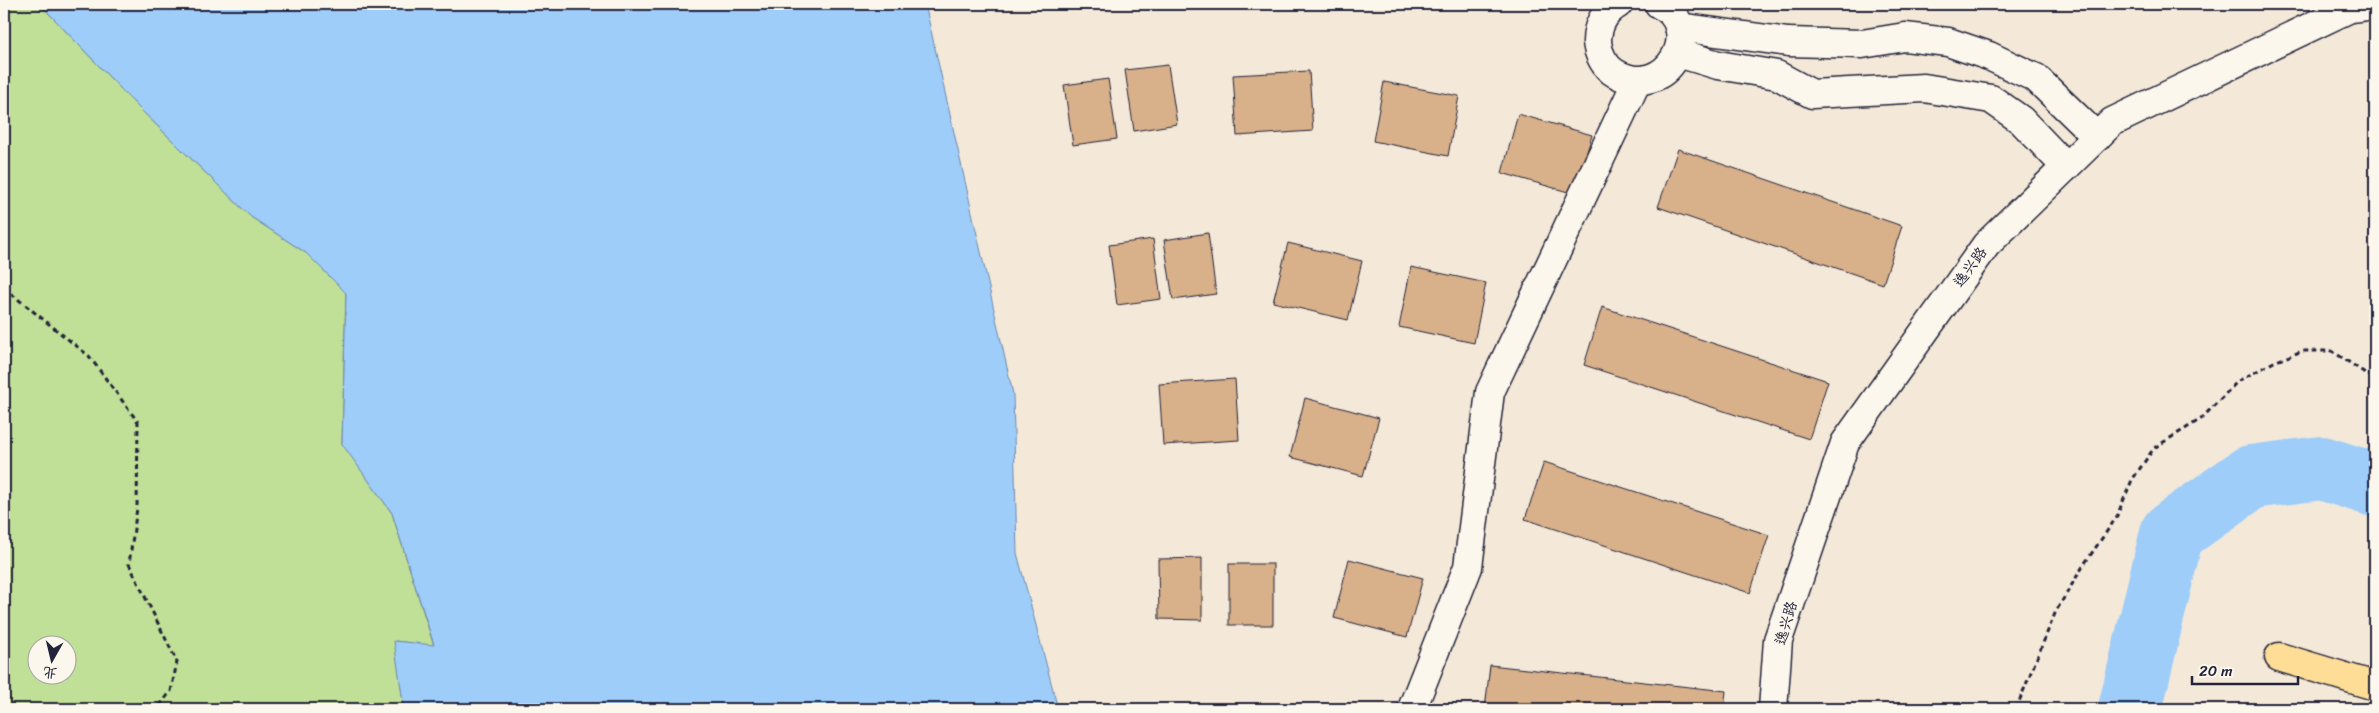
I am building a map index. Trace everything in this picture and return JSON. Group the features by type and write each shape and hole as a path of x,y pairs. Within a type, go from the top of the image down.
{"main road":[{"path":"2279,657 2375,686"}],"street":[{"path":"1618,4 1611,8 1602,19 1597,32 1598,46 1602,60 1611,71 1623,78 1637,81 1650,80 1672,65 1678,40 1672,16 1659,4"},
{"name":"逸兴路","path":"1773,709 1778,640 1845,443 1986,245 2112,122 2350,8 2375,5"},
{"path":"1678,40 1862,44 1905,38 1948,42 1989,56 2036,78 2097,137"},
{"path":"1678,40 1718,65 1777,75 1812,94 1924,88 1991,99 2022,120 2066,167"},
{"path":"1412,709 1468,567 1490,392 1637,81"}],"path":[{"path":"4,288 89,356 138,422 137,508 129,564 177,662 172,691 158,709"},
{"path":"2016,709 2056,611 2085,562 2116,518 2132,480 2154,448 2201,419 2238,381 2274,362 2302,351 2332,352 2368,375 2375,376"}],"green space":[{"path":"4,4 40,4 138,107 251,217 306,253 346,293 342,443 392,513 434,646 395,641 404,709 4,709"}],"water":[{"path":"40,4 925,4 1013,394 1017,553 1058,709 404,709 394,641 434,645 392,513 342,444 346,293 306,253 251,217 138,107"}],"building":[{"path":"1168,65 1177,124 1134,131 1125,70"},
{"path":"1309,71 1313,131 1237,136 1233,75"},
{"path":"1108,79 1117,139 1073,145 1064,85"},
{"path":"1384,82 1459,96 1448,156 1373,141"},
{"path":"1518,114 1592,135 1575,194 1502,173"},
{"path":"1678,149 1902,226 1883,284 1658,207"},
{"path":"1208,233 1216,294 1173,300 1164,240"},
{"path":"1153,239 1161,299 1117,305 1109,245"},
{"path":"1288,243 1362,261 1348,320 1273,302"},
{"path":"1411,267 1486,283 1474,343 1399,327"},
{"path":"1602,307 1828,381 1809,439 1584,365"},
{"path":"1235,379 1239,440 1163,445 1159,384"},
{"path":"1305,398 1379,418 1363,476 1290,457"},
{"path":"1544,462 1769,535 1750,593 1525,519"},
{"path":"1202,558 1202,620 1159,619 1158,559"},
{"path":"1349,559 1423,578 1407,637 1334,618"},
{"path":"1229,564 1273,564 1273,625 1229,625"},
{"path":"1490,665 1726,691 1724,709 1485,709"}],"waterway":[{"path":"2130,709 2172,533 2251,477 2322,468 2375,485"}]}
